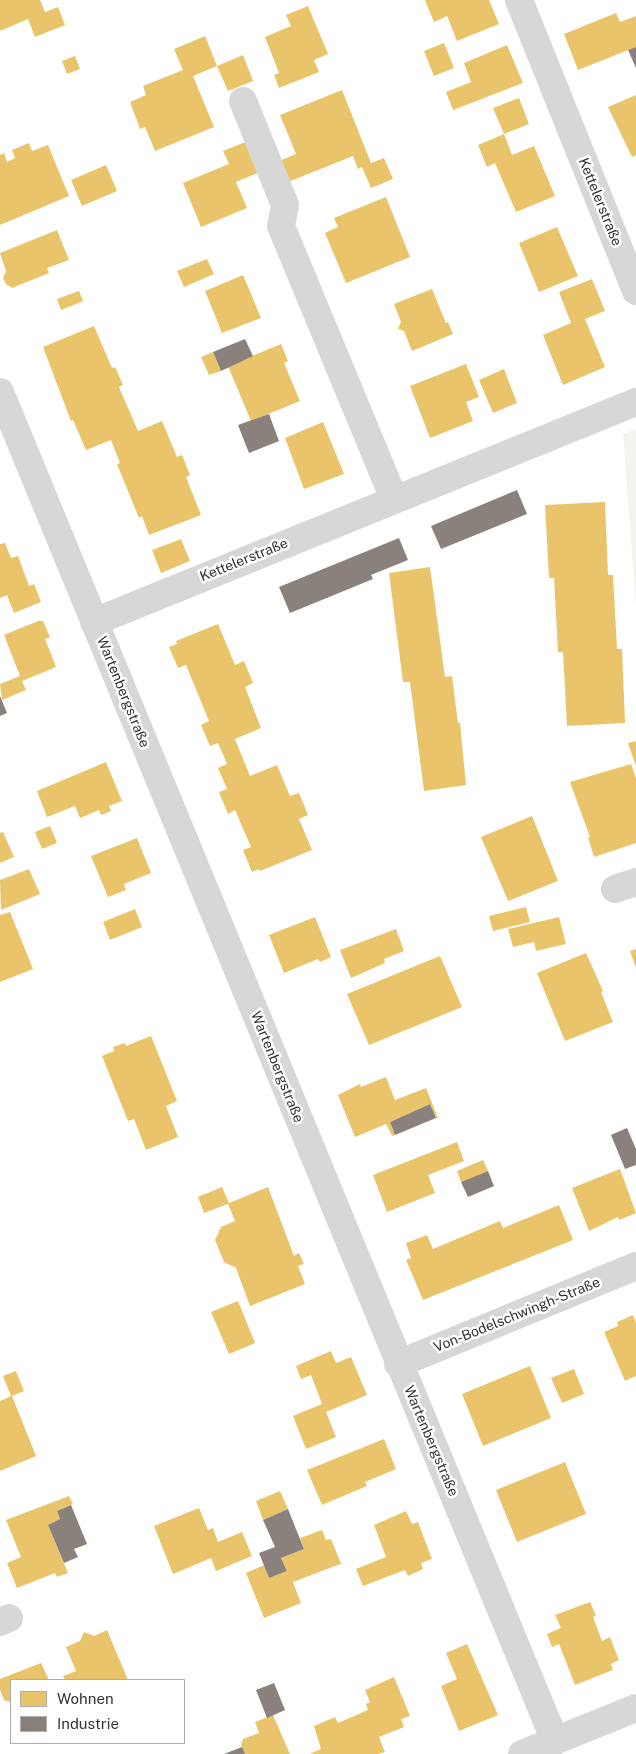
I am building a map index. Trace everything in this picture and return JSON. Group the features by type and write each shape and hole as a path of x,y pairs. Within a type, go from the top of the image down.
{"street":[{"name":"Kettelerstraße","path":"518,0 636,291"},
{"path":"243,101 286,205 281,226 394,499"},
{"name":"Wartenbergstraße","path":"0,392 398,1364 555,1741"},
{"name":"Kettelerstraße","path":"94,622 636,402"},
{"name":"Von-Bodelschwingh-Straße","path":"398,1364 636,1266"},
{"path":"522,1754 636,1708"}],"shaded area":[{"path":"636,429 636,607 623,434"}],"building: Wohnen":[{"path":"0,0 40,0 45,12 58,7 65,25 35,37 28,19 0,31"},
{"path":"425,0 489,0 499,24 457,41 447,16 434,22"},
{"path":"308,6 328,54 314,60 319,72 279,88 274,75 279,73 265,37 291,26 286,15"},
{"path":"616,13 620,22 636,16 636,47 578,70 564,34"},
{"path":"205,36 217,66 193,76 214,127 155,151 145,127 140,129 130,102 146,95 143,86 183,70 174,49"},
{"path":"444,43 454,68 434,76 424,51"},
{"path":"507,45 523,83 453,110 446,92 471,82 464,63"},
{"path":"243,55 253,81 228,91 217,66"},
{"path":"75,56 80,69 67,74 62,61"},
{"path":"342,90 371,163 384,158 393,179 371,188 362,167 358,169 353,156 283,184 274,163 296,154 280,115"},
{"path":"636,95 636,155 632,157 608,107"},
{"path":"519,98 529,124 504,134 493,108"},
{"path":"504,134 512,155 534,146 555,196 516,212 495,163 487,167 478,145"},
{"path":"248,141 260,172 236,182 247,208 201,227 183,183 229,164 223,151"},
{"path":"29,143 32,151 48,145 69,196 0,225 0,155 4,153 7,162 15,158 12,150"},
{"path":"106,165 117,191 82,206 71,180"},
{"path":"386,197 410,257 346,283 325,233 338,227 334,218"},
{"path":"557,227 578,276 539,292 519,243"},
{"path":"57,230 69,260 47,268 49,273 12,288 6,284 3,278 6,271 0,253"},
{"path":"207,259 214,274 184,287 177,271"},
{"path":"243,275 261,318 222,333 205,291"},
{"path":"592,279 605,311 585,319 605,367 563,385 543,335 571,323 559,292"},
{"path":"432,289 446,323 448,322 453,334 412,351 404,331 398,329 401,322 394,304"},
{"path":"79,291 83,301 61,310 57,299"},
{"path":"94,326 112,368 115,367 123,385 119,387 138,431 162,421 177,457 182,455 190,475 186,477 201,515 149,535 142,516 139,518 117,464 120,463 111,440 86,450 73,420 71,421 43,347"},
{"path":"281,344 288,361 284,363 300,401 251,421 228,366"},
{"path":"213,352 221,371 209,375 201,357"},
{"path":"466,364 479,397 466,402 473,421 430,438 410,386"},
{"path":"504,369 517,403 493,413 479,380"},
{"path":"323,422 344,474 304,489 285,438"},
{"path":"605,502 608,575 613,575 617,649 622,649 625,723 567,726 563,652 558,652 554,578 549,578 545,505"},
{"path":"181,539 190,561 161,573 152,550"},
{"path":"5,543 11,558 18,556 29,586 34,584 41,602 14,613 7,595 0,598 0,544"},
{"path":"430,567 445,677 452,676 458,723 460,723 466,785 424,791 410,682 403,682 389,573"},
{"path":"38,621 43,621 50,637 45,639 56,667 22,681 26,690 2,700 0,684 20,676 4,635"},
{"path":"218,624 235,665 244,661 253,683 245,687 261,728 235,739 250,776 277,765 290,796 299,793 308,815 299,819 312,850 260,871 259,869 252,872 243,850 251,847 235,810 228,814 219,792 227,789 218,768 227,764 218,743 210,746 201,725 209,721 186,665 178,668 169,647 177,644 176,641"},
{"path":"636,741 636,766 628,743"},
{"path":"106,762 122,801 109,806 111,811 101,815 99,810 80,818 75,806 47,817 37,791"},
{"path":"631,764 636,778 636,843 594,857 588,837 590,837 570,782"},
{"path":"532,816 558,881 508,901 481,837"},
{"path":"50,826 57,843 42,849 35,832"},
{"path":"3,832 14,857 0,863 0,833"},
{"path":"137,838 151,873 124,884 126,890 108,897 91,856"},
{"path":"29,869 40,894 1,910 0,880"},
{"path":"526,907 530,922 493,931 489,916"},
{"path":"135,909 142,927 110,940 103,922"},
{"path":"10,912 33,969 0,982 0,915"},
{"path":"315,917 331,957 320,962 318,959 284,973 269,935"},
{"path":"559,917 566,944 536,951 534,942 513,947 508,929"},
{"path":"396,929 404,951 384,959 385,963 351,978 340,950"},
{"path":"636,949 636,968 630,951"},
{"path":"586,953 603,991 601,992 613,1022 565,1041 537,973"},
{"path":"440,956 462,1007 369,1045 347,994"},
{"path":"151,1036 177,1101 166,1106 178,1137 146,1150 134,1119 128,1121 102,1056 114,1051 113,1047 125,1043 126,1046"},
{"path":"386,1077 395,1100 426,1088 438,1118 436,1118 430,1104 390,1122 395,1135 392,1136 386,1124 355,1137 338,1095 360,1084 361,1087"},
{"path":"457,1142 464,1161 428,1175 435,1193 387,1212 373,1175"},
{"path":"483,1160 488,1171 461,1182 457,1171"},
{"path":"620,1169 636,1213 619,1220 618,1217 589,1231 572,1188"},
{"path":"222,1187 229,1203 268,1187 294,1256 299,1253 304,1264 298,1266 305,1284 250,1306 236,1268 224,1262 215,1240 221,1227 235,1221 228,1204 204,1213 198,1197"},
{"path":"559,1205 573,1240 423,1300 406,1260 411,1258 406,1243 427,1235 433,1249 500,1221 503,1228"},
{"path":"238,1301 255,1343 229,1354 211,1312"},
{"path":"633,1315 636,1323 636,1376 625,1381 604,1332 618,1326 617,1322"},
{"path":"331,1351 336,1363 351,1357 367,1395 326,1412 336,1437 306,1449 293,1416 322,1404 311,1375 301,1379 296,1366"},
{"path":"530,1366 551,1418 483,1446 462,1394"},
{"path":"574,1369 584,1394 562,1403 551,1378"},
{"path":"16,1371 24,1391 12,1396 36,1456 0,1471 0,1401 11,1396 3,1376"},
{"path":"384,1439 396,1469 365,1482 367,1486 322,1505 307,1470"},
{"path":"565,1462 586,1514 517,1542 496,1490"},
{"path":"280,1491 288,1509 263,1520 256,1501"},
{"path":"69,1496 73,1504 57,1511 60,1519 48,1525 68,1573 57,1577 55,1573 17,1588 7,1563 21,1557 6,1520"},
{"path":"199,1508 208,1530 213,1528 218,1542 242,1532 252,1556 216,1571 211,1558 173,1574 154,1526"},
{"path":"406,1511 412,1524 418,1522 432,1559 421,1563 423,1569 408,1576 405,1570 363,1586 356,1569 386,1557 374,1525"},
{"path":"322,1530 326,1540 331,1539 342,1566 340,1564 293,1582 301,1603 264,1618 246,1573 264,1565 269,1578 287,1571 281,1558 304,1549 300,1538"},
{"path":"590,1602 596,1616 593,1617 602,1641 610,1637 619,1660 611,1664 613,1670 575,1685 559,1644 552,1647 547,1634 561,1628 555,1615"},
{"path":"107,1630 128,1679 64,1679 63,1676 76,1671 66,1647 80,1641 84,1632 94,1636"},
{"path":"467,1644 498,1715 459,1731 441,1686 457,1679 446,1653"},
{"path":"41,1663 49,1679 10,1679 10,1702 4,1700 0,1690 0,1679"},
{"path":"394,1677 410,1716 401,1719 404,1727 379,1737 385,1752 378,1754 310,1754 321,1749 314,1726 335,1717 338,1723 368,1710 366,1704 370,1702 365,1690"},
{"path":"273,1715 290,1754 245,1754 241,1745 243,1739 259,1733 255,1722"}],"building: Industrie":[{"path":"636,47 636,68 628,50"},
{"path":"245,339 253,356 221,371 213,352"},
{"path":"269,414 279,441 249,453 238,425"},
{"path":"517,490 527,514 441,549 431,526"},
{"path":"399,538 408,560 371,575 373,579 290,613 279,587"},
{"path":"0,696 7,713 0,716"},
{"path":"430,1104 436,1118 395,1135 390,1122"},
{"path":"627,1128 636,1149 636,1165 625,1169 611,1135"},
{"path":"488,1171 494,1186 468,1197 461,1182"},
{"path":"71,1505 87,1544 74,1549 78,1557 64,1563 48,1525 60,1519 57,1511"},
{"path":"288,1509 304,1549 281,1558 287,1571 269,1578 259,1553 275,1547 263,1520"},
{"path":"274,1683 285,1710 267,1718 256,1690"},
{"path":"242,1747 245,1754 224,1754"}]}
